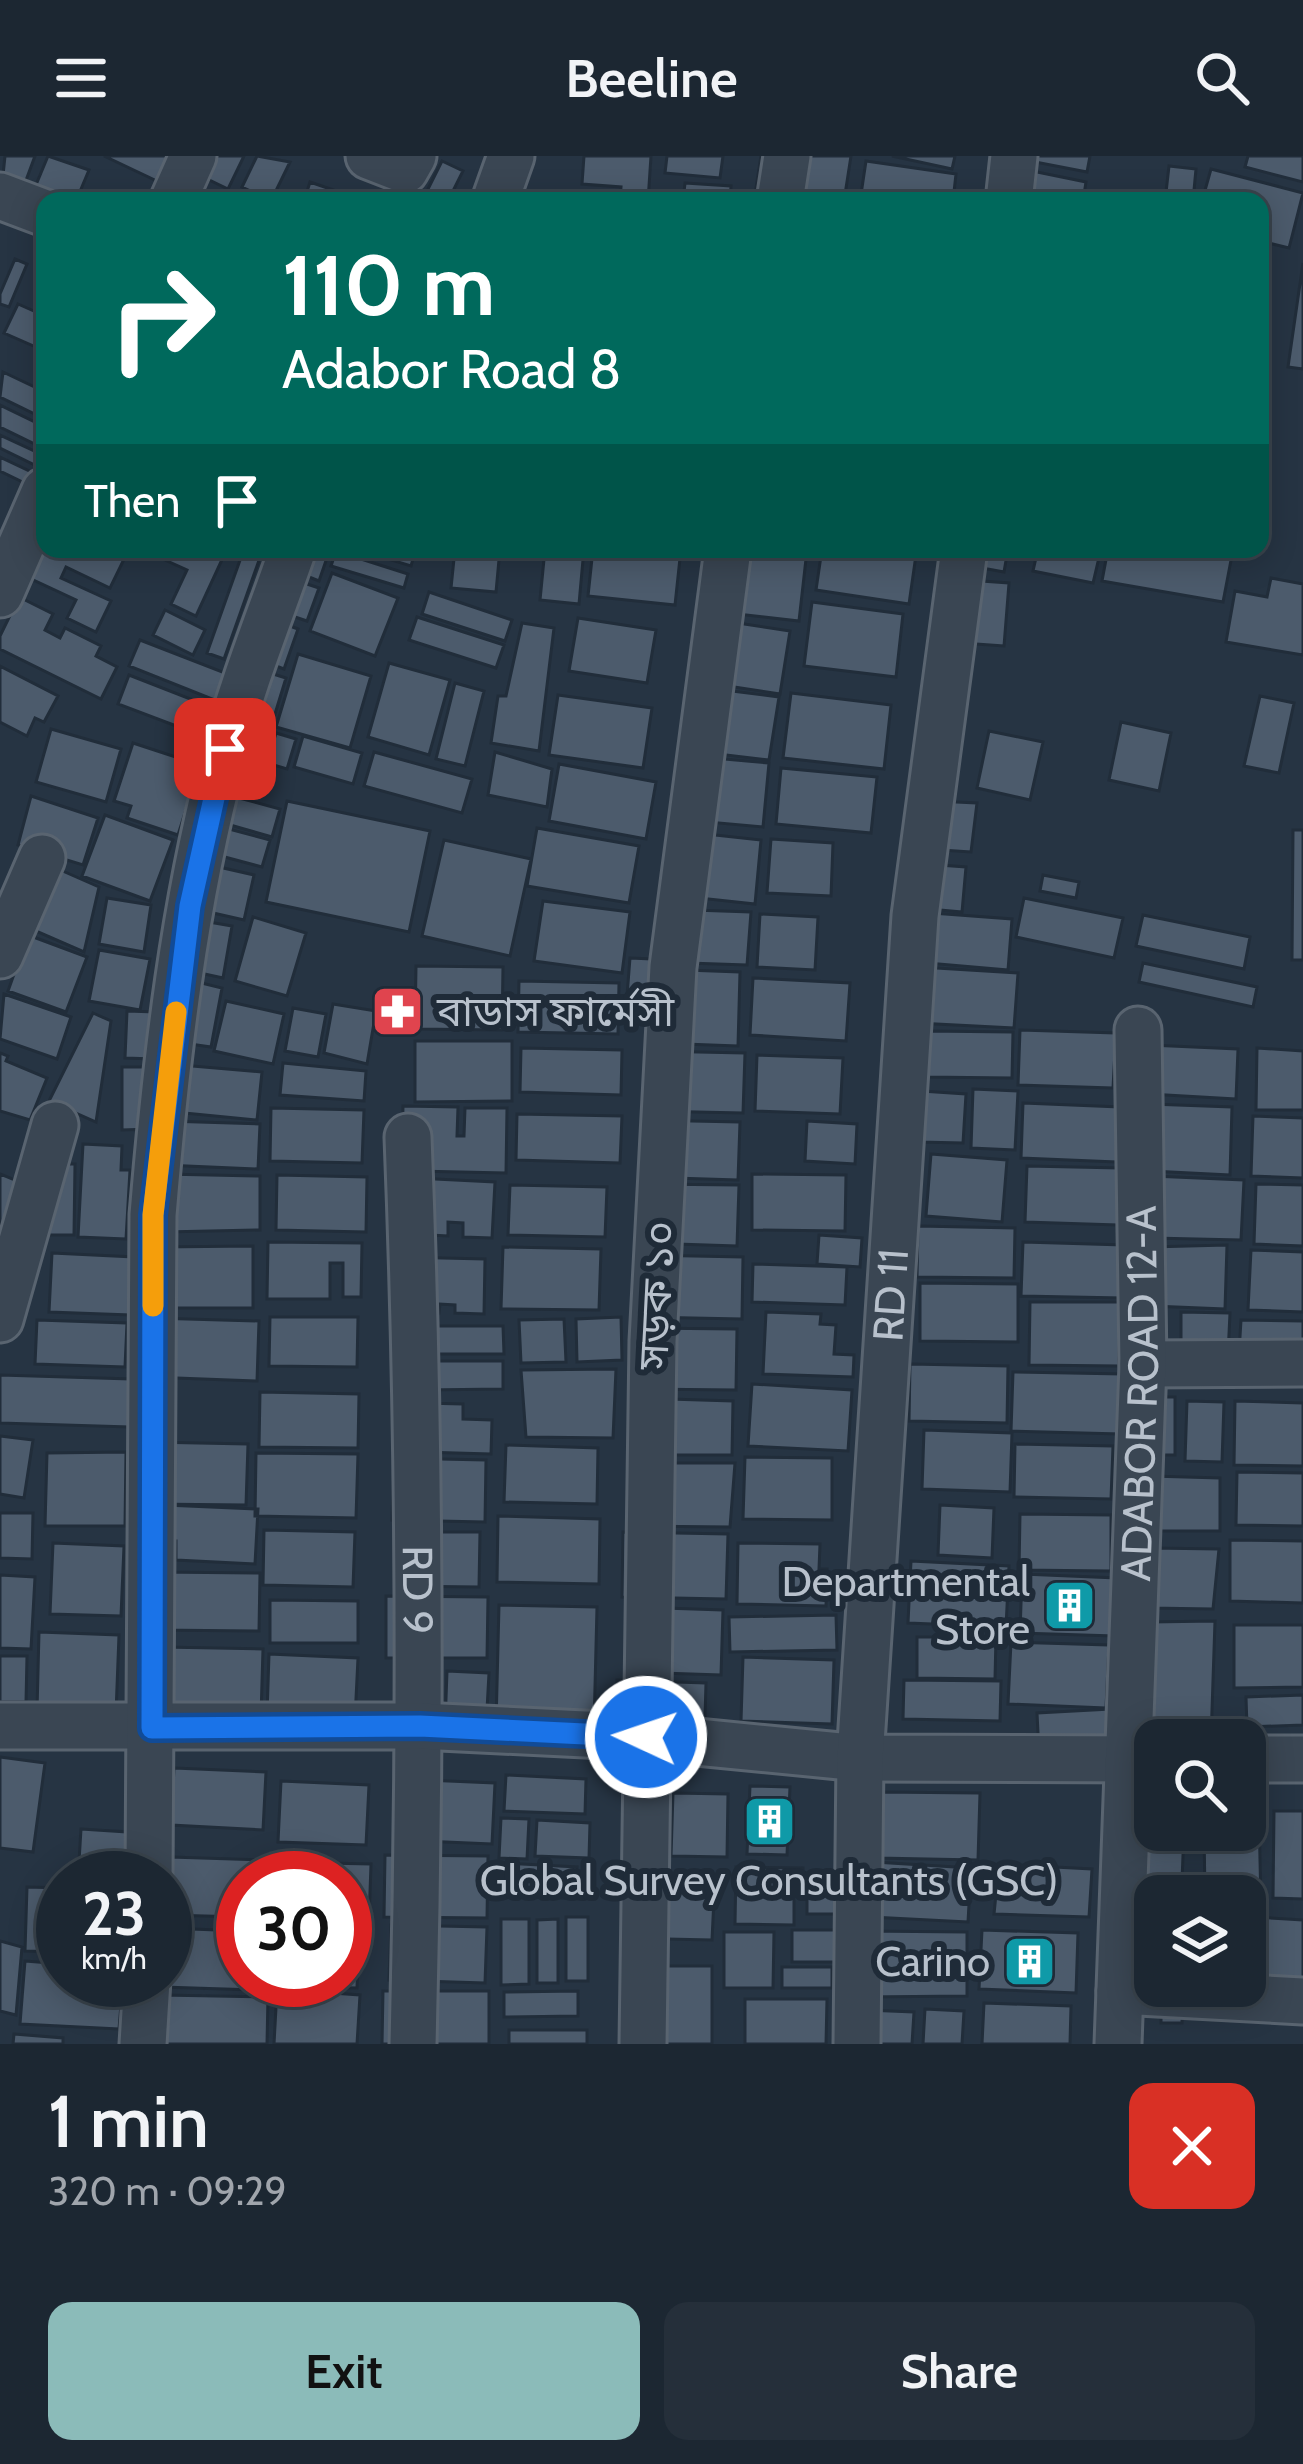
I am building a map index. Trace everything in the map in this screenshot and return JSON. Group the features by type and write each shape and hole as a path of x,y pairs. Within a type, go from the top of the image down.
{"street":[{"path":"177,192 193,156"},
{"path":"498,192 511,156"},
{"path":"781,192 787,156"},
{"path":"1010,192 1014,156"},
{"path":"0,196 36,210"},
{"path":"0,594 36,512"},
{"path":"150,1851 153,1215 190,906 238,753 291,558"},
{"name":"সড়ক ১০","path":"643,2044 653,1341 673,967 727,558"},
{"name":"RD 11","path":"856,2044 860,1758 915,916 963,558"},
{"path":"0,955 42,857"},
{"name":"ADABOR ROAD 12-A","path":"1138,1030 1143,1719"},
{"path":"0,1319 55,1125"},
{"name":"RD 9","path":"408,1137 417,1380 420,1726 413,2044"},
{"path":"1142,1364 1303,1363"},
{"path":"0,1726 420,1726 646,1737 860,1758 1134,1759"},
{"path":"1266,1759 1303,1759"},
{"name":"ADABOR ROAD 12-A","path":"1118,2044 1134,1849"},
{"path":"1120,1990 1303,2001"},
{"path":"143,2044 145,2007"}],"building":[{"path":"5,156 35,156 15,210 0,204"},
{"path":"48,156 89,170 80,192 36,192 36,208 21,221"},
{"path":"104,156 170,156 159,182"},
{"path":"208,156 244,156 228,189 199,175"},
{"path":"257,156 290,162 275,192 242,187"},
{"path":"584,156 651,156 649,192 582,184"},
{"path":"667,156 723,156 720,178 665,173"},
{"path":"761,156 851,156 845,192 755,192"},
{"path":"892,156 955,156 952,169"},
{"path":"1004,156 1090,156 1087,172"},
{"path":"1248,156 1303,156 1303,182 1245,167"},
{"path":"442,161 463,171 452,192 426,192"},
{"path":"866,161 956,174 954,192 861,192"},
{"path":"997,164 1086,182 1084,192 992,192"},
{"path":"1169,166 1196,169 1194,192 1166,192"},
{"path":"1211,169 1303,193 1289,248 1269,243 1269,192 1205,192"},
{"path":"310,182 339,192 307,192"},
{"path":"685,183 731,186 731,192 684,192"},
{"path":"15,259 27,264 9,307 0,304 0,294"},
{"path":"1303,263 1303,369 1288,367"},
{"path":"18,304 36,312 36,347 4,333"},
{"path":"3,372 36,388 36,415 0,397"},
{"path":"0,405 36,423 36,445 0,427"},
{"path":"0,435 36,452 36,466 0,448"},
{"path":"0,457 36,474 36,489 0,471"},
{"path":"36,558 125,558 110,588 66,567 61,578 111,601 96,632 67,618 76,600 27,577"},
{"path":"161,558 223,558 196,616 171,604 187,570"},
{"path":"241,558 260,558 224,659 207,653"},
{"path":"311,558 327,558 319,581 304,575"},
{"path":"334,558 358,558 408,574 404,588 331,566"},
{"path":"385,558 413,558 411,566"},
{"path":"454,558 499,558 496,592 451,588"},
{"path":"544,558 583,558 579,604 540,600"},
{"path":"592,558 680,558 675,605 588,596"},
{"path":"716,558 806,559 799,621 702,610"},
{"path":"821,558 916,558 909,604 816,590"},
{"path":"956,558 1006,558 1004,572 955,563"},
{"path":"1036,558 1099,558 1093,583 1033,571"},
{"path":"1106,558 1231,558 1223,602 1102,581"},
{"path":"332,573 398,598 375,656 310,631"},
{"path":"1271,578 1303,584 1303,655 1226,642 1235,591 1267,597"},
{"path":"953,579 1009,583 1004,646 948,642"},
{"path":"295,580 319,588 307,621 283,613"},
{"path":"429,592 512,620 505,641 422,614"},
{"path":"19,597 53,614 45,630 60,638 65,628 101,646 96,656 117,667 101,699 0,649 0,636"},
{"path":"812,602 903,614 896,677 804,666"},
{"path":"165,610 205,630 193,655 153,635"},
{"path":"417,617 504,645 496,668 409,640"},
{"path":"698,617 790,631 780,694 688,680"},
{"path":"578,618 656,630 647,683 569,671"},
{"path":"274,620 298,629 284,669 260,660"},
{"path":"522,623 554,628 539,751 491,743 498,696 506,696"},
{"path":"140,640 238,678 227,705 129,666"},
{"path":"298,654 371,676 350,748 276,727"},
{"path":"389,663 450,680 429,755 368,737"},
{"path":"0,666 58,696 44,722 35,718 27,736 0,722"},
{"path":"270,673 286,678 263,753 246,748"},
{"path":"129,675 211,707 200,735 118,704"},
{"path":"455,683 484,691 465,766 436,759"},
{"path":"692,686 779,697 769,760 684,750"},
{"path":"791,693 891,705 884,769 783,758"},
{"path":"558,695 652,708 643,768 549,755"},
{"path":"1260,696 1294,703 1279,773 1244,766"},
{"path":"1121,722 1171,733 1159,791 1109,780"},
{"path":"51,729 121,749 106,802 36,782"},
{"path":"989,731 1043,742 1030,800 977,788"},
{"path":"276,733 296,739 287,769 267,763"},
{"path":"303,736 362,753 353,784 294,767"},
{"path":"133,743 200,765 178,835 127,818 131,806 114,801"},
{"path":"374,752 472,779 462,813 364,786"},
{"path":"495,752 552,769 547,807 488,795"},
{"path":"680,755 769,763 763,827 674,819"},
{"path":"559,764 656,782 646,839 549,821"},
{"path":"781,768 877,777 871,833 776,824"},
{"path":"224,794 280,809 272,837 216,821"},
{"path":"31,796 98,818 83,865 18,845"},
{"path":"914,800 977,803 971,852 911,848"},
{"path":"287,801 430,831 409,932 266,902"},
{"path":"105,815 173,840 150,901 82,876"},
{"path":"214,825 270,840 262,867 206,852"},
{"path":"537,828 639,846 629,903 527,886"},
{"path":"1293,830 1303,830 1303,960 1292,960"},
{"path":"706,834 761,840 755,904 699,898"},
{"path":"771,839 833,843 831,896 767,893"},
{"path":"444,840 531,859 510,956 422,936"},
{"path":"188,860 254,875 244,920 178,905"},
{"path":"911,863 966,867 962,912 907,907"},
{"path":"49,865 99,887 84,952 22,925"},
{"path":"1043,875 1079,882 1076,898 1040,891"},
{"path":"107,898 151,905 144,952 99,944"},
{"path":"1024,898 1123,918 1114,958 1016,937"},
{"path":"543,901 630,912 622,973 534,961"},
{"path":"693,910 751,912 747,965 688,963"},
{"path":"932,913 1012,919 1008,970 927,963"},
{"path":"760,914 818,917 815,970 757,967"},
{"path":"1143,915 1250,937 1244,969 1136,946"},
{"path":"180,917 232,926 223,978 177,968"},
{"path":"253,917 306,933 287,996 235,981"},
{"path":"28,935 87,957 66,1012 8,991"},
{"path":"99,950 150,959 140,1010 89,1001"},
{"path":"630,958 652,959 649,998 627,996"},
{"path":"1143,963 1257,987 1253,1007 1139,982"},
{"path":"416,966 503,967 502,1030 415,1029"},
{"path":"920,967 1018,973 1014,1028 917,1023"},
{"path":"658,969 740,972 738,1046 657,1043"},
{"path":"177,977 222,988 211,1047 176,1042"},
{"path":"753,978 850,983 846,1041 750,1035"},
{"path":"519,981 619,983 618,1034 518,1032"},
{"path":"4,994 71,1017 57,1059 0,1039"},
{"path":"226,1001 284,1014 273,1064 214,1051"},
{"path":"333,1004 376,1011 367,1064 324,1053"},
{"path":"293,1008 326,1014 318,1057 285,1051"},
{"path":"127,1011 156,1012 155,1059 125,1058"},
{"path":"93,1013 111,1021 96,1122 49,1101"},
{"path":"1020,1030 1116,1033 1113,1088 1018,1085"},
{"path":"926,1031 1013,1032 1012,1078 924,1077"},
{"path":"415,1041 512,1041 512,1101 415,1102"},
{"path":"1149,1045 1238,1049 1236,1099 1149,1094"},
{"path":"521,1048 622,1050 621,1095 520,1092"},
{"path":"1257,1048 1303,1051 1303,1110 1256,1110"},
{"path":"652,1051 745,1053 743,1113 650,1111"},
{"path":"0,1053 8,1056 6,1061 47,1078 30,1120 0,1111"},
{"path":"757,1055 843,1058 840,1114 755,1111"},
{"path":"283,1063 366,1071 364,1101 280,1095"},
{"path":"169,1064 262,1072 257,1120 164,1111"},
{"path":"122,1067 151,1067 150,1129 122,1130"},
{"path":"973,1089 1018,1091 1015,1150 971,1148"},
{"path":"921,1091 966,1094 963,1143 919,1142"},
{"path":"1023,1103 1120,1107 1117,1162 1021,1158"},
{"path":"1150,1104 1232,1107 1230,1175 1151,1171"},
{"path":"403,1106 458,1107 457,1136 464,1136 465,1108 507,1108 506,1173 415,1171 402,1158"},
{"path":"271,1108 364,1110 362,1163 270,1161"},
{"path":"517,1114 622,1116 620,1163 516,1160"},
{"path":"1253,1116 1303,1118 1303,1178 1251,1176"},
{"path":"644,1120 740,1122 738,1180 642,1177"},
{"path":"166,1121 260,1124 258,1169 164,1165"},
{"path":"807,1121 857,1124 855,1164 805,1161"},
{"path":"83,1144 122,1146 121,1170 130,1170 126,1239 78,1237"},
{"path":"931,1154 1007,1160 1002,1222 926,1216"},
{"path":"50,1164 75,1164 74,1235 49,1235"},
{"path":"1027,1166 1120,1168 1118,1225 1025,1222"},
{"path":"0,1174 32,1187 10,1239 0,1235"},
{"path":"163,1174 260,1176 260,1230 164,1232"},
{"path":"752,1174 846,1175 845,1231 752,1230"},
{"path":"277,1175 367,1177 366,1232 276,1230"},
{"path":"1152,1176 1244,1180 1241,1240 1152,1238"},
{"path":"415,1178 495,1182 492,1238 463,1237 463,1223 448,1222 448,1236 412,1234"},
{"path":"648,1184 739,1185 737,1246 646,1243"},
{"path":"1256,1184 1303,1185 1303,1246 1254,1244"},
{"path":"510,1185 607,1187 605,1237 508,1235"},
{"path":"918,1226 1015,1228 1014,1278 917,1277"},
{"path":"819,1235 862,1238 860,1267 817,1264"},
{"path":"268,1242 362,1243 361,1297 343,1297 343,1263 330,1263 330,1299 267,1299"},
{"path":"1023,1242 1124,1245 1123,1298 1021,1296"},
{"path":"1227,1245 1225,1309 1152,1306 1150,1247"},
{"path":"253,1246 253,1308 157,1308 158,1247"},
{"path":"503,1247 601,1249 599,1310 501,1309"},
{"path":"1251,1250 1303,1252 1303,1312 1248,1310"},
{"path":"52,1253 134,1257 131,1315 49,1312"},
{"path":"644,1255 743,1257 742,1319 643,1317"},
{"path":"400,1257 485,1259 484,1314 455,1313 455,1305 440,1304 439,1313 399,1312"},
{"path":"753,1264 847,1267 845,1305 752,1302"},
{"path":"920,1283 1018,1284 1018,1342 920,1341"},
{"path":"1030,1302 1120,1302 1119,1366 1029,1365"},
{"path":"766,1312 821,1314 820,1324 836,1325 834,1354 854,1355 853,1377 763,1374"},
{"path":"1181,1312 1230,1313 1228,1355 1181,1355"},
{"path":"270,1317 358,1317 357,1367 269,1366"},
{"path":"621,1317 622,1360 577,1362 576,1319"},
{"path":"152,1318 259,1321 257,1381 150,1377"},
{"path":"564,1319 566,1362 521,1363 519,1320"},
{"path":"37,1320 127,1323 125,1367 35,1364"},
{"path":"1241,1320 1303,1321 1303,1354 1239,1353"},
{"path":"424,1326 503,1326 504,1354 424,1354"},
{"path":"641,1328 737,1329 736,1390 640,1389"},
{"path":"423,1361 503,1361 503,1389 423,1390"},
{"path":"910,1364 1008,1366 1007,1423 909,1421"},
{"path":"616,1369 613,1438 526,1437 521,1370"},
{"path":"1013,1372 1123,1374 1121,1434 1011,1431"},
{"path":"0,1375 131,1379 130,1427 0,1423"},
{"path":"752,1384 852,1390 848,1451 748,1446"},
{"path":"260,1392 359,1394 358,1448 259,1447"},
{"path":"1147,1397 1175,1397 1175,1455 1147,1455"},
{"path":"636,1398 733,1401 732,1455 634,1455"},
{"path":"1187,1401 1224,1402 1222,1462 1185,1461"},
{"path":"1235,1401 1303,1403 1303,1466 1234,1465"},
{"path":"422,1403 463,1404 463,1419 492,1420 491,1454 421,1452"},
{"path":"924,1430 1012,1433 1010,1492 922,1489"},
{"path":"0,1436 33,1440 24,1498 0,1494"},
{"path":"149,1442 248,1444 246,1505 148,1504"},
{"path":"1015,1444 1113,1446 1111,1499 1014,1497"},
{"path":"506,1445 598,1448 597,1504 504,1502"},
{"path":"126,1452 125,1526 45,1526 47,1453"},
{"path":"256,1453 358,1454 356,1518 255,1516"},
{"path":"745,1457 832,1458 832,1520 743,1519"},
{"path":"394,1458 486,1460 485,1522 392,1520"},
{"path":"634,1463 735,1463 730,1527 632,1526"},
{"path":"1237,1472 1303,1473 1303,1526 1236,1525"},
{"path":"1150,1476 1220,1478 1220,1531 1150,1531"},
{"path":"165,1505 258,1509 255,1564 176,1560 176,1541 163,1540"},
{"path":"940,1505 994,1508 992,1558 938,1555"},
{"path":"0,1513 33,1513 32,1559 0,1558"},
{"path":"1020,1514 1111,1515 1111,1571 1019,1570"},
{"path":"498,1516 600,1519 599,1584 497,1582"},
{"path":"264,1530 355,1532 353,1587 263,1585"},
{"path":"396,1532 480,1532 479,1587 395,1586"},
{"path":"623,1532 728,1534 726,1599 622,1597"},
{"path":"1230,1540 1303,1541 1303,1603 1230,1601"},
{"path":"53,1543 124,1546 121,1616 50,1614"},
{"path":"738,1543 820,1544 819,1569 827,1569 826,1606 737,1604"},
{"path":"1151,1548 1219,1549 1213,1609 1149,1608"},
{"path":"911,1561 1009,1566 1006,1627 908,1623"},
{"path":"157,1572 260,1573 259,1631 156,1630"},
{"name":"Departmental Store","path":"1022,1574 1117,1578 1115,1636 1020,1633"},
{"path":"0,1575 35,1577 31,1649 0,1648"},
{"path":"386,1596 488,1597 487,1658 386,1658"},
{"path":"270,1600 358,1601 358,1643 270,1643"},
{"path":"499,1605 597,1607 594,1727 496,1725"},
{"path":"633,1607 723,1610 721,1675 631,1672"},
{"path":"836,1615 837,1650 730,1652 729,1617"},
{"path":"1215,1621 1212,1719 1145,1719 1150,1622"},
{"path":"1234,1625 1303,1625 1303,1687 1234,1688"},
{"path":"39,1632 119,1635 116,1713 37,1711"},
{"path":"917,1637 996,1637 995,1679 917,1678"},
{"path":"1011,1642 1109,1645 1106,1708 1008,1704"},
{"path":"161,1647 263,1649 261,1716 159,1713"},
{"path":"269,1654 358,1658 355,1719 267,1715"},
{"path":"0,1656 27,1656 26,1702 0,1702"},
{"path":"743,1657 834,1660 832,1724 741,1721"},
{"path":"447,1671 489,1673 486,1728 445,1726"},
{"path":"617,1680 706,1683 704,1752 615,1750"},
{"path":"904,1680 1001,1681 1000,1721 903,1719"},
{"path":"1303,1695 1303,1725 1266,1726 1266,1719 1247,1719 1246,1697"},
{"path":"1111,1709 1113,1748 1039,1752 1037,1713"},
{"path":"0,1757 45,1763 33,1852 0,1848"},
{"path":"174,1768 266,1772 263,1830 171,1825"},
{"path":"506,1775 586,1779 585,1814 504,1811"},
{"path":"402,1779 495,1783 492,1844 399,1840"},
{"path":"281,1781 369,1785 366,1845 278,1842"},
{"name":"Global Survey Consultants (GSC)","path":"750,1786 790,1787 787,1855 747,1854"},
{"path":"879,1792 980,1793 978,1860 877,1858"},
{"path":"673,1793 728,1794 727,1857 671,1856"},
{"path":"1274,1811 1303,1811 1303,1899 1273,1898"},
{"path":"501,1818 529,1819 527,1859 499,1858"},
{"path":"537,1820 590,1823 589,1858 535,1856"},
{"path":"81,1829 127,1832 125,1851 80,1851"},
{"path":"1135,1851 1183,1851 1182,1875 1134,1875 1133,1883"},
{"path":"1204,1851 1260,1851 1260,1875 1205,1875"},
{"path":"385,1855 488,1856 487,1918 384,1917"},
{"path":"192,1858 216,1858 216,1916 192,1916"},
{"path":"874,1862 971,1868 968,1922 871,1917"},
{"path":"505,1863 577,1867 576,1899 503,1895"},
{"path":"999,1864 1092,1869 1089,1917 994,1914"},
{"path":"736,1867 803,1868 803,1894 794,1894 794,1925 735,1924"},
{"path":"622,1875 715,1877 712,1940 621,1938"},
{"path":"807,1882 852,1882 851,1914 807,1914"},
{"path":"27,1887 36,1887 36,1951 25,1951"},
{"path":"566,1917 588,1917 588,1981 566,1981"},
{"path":"1266,1918 1303,1920 1303,2017 1249,2015 1249,2007 1266,2007"},
{"path":"501,1919 529,1919 529,1984 501,1985"},
{"path":"558,1919 558,1983 537,1983 537,1920"},
{"path":"391,1925 487,1927 485,1983 389,1980"},
{"path":"192,1929 216,1930 216,1989 192,1988"},
{"path":"792,1930 837,1930 837,1962 792,1962"},
{"name":"Carino","path":"982,1930 1078,1933 1076,1993 979,1989"},
{"path":"863,1931 967,1932 967,1996 862,1997"},
{"path":"724,1932 774,1932 773,1988 724,1988"},
{"path":"0,1941 22,1947 16,2015 0,2011"},
{"path":"25,1961 36,1962 36,2007 121,2007 119,2029 20,2024"},
{"path":"647,1966 712,1966 712,2044 620,2044 620,1990 647,1990"},
{"path":"782,1967 832,1967 832,1988 782,1988"},
{"path":"383,1991 489,1991 489,2044 382,2044"},
{"path":"578,1991 578,2016 504,2017 504,1992"},
{"path":"192,1996 216,1996 216,2007 268,2007 267,2044 160,2044 161,2007 192,2007"},
{"path":"745,1999 827,1999 826,2044 745,2044"},
{"path":"984,2003 1071,2006 1070,2044 982,2044"},
{"path":"276,2007 359,2007 357,2044 274,2044"},
{"path":"1161,2007 1182,2007 1182,2023 1161,2023"},
{"path":"925,2009 964,2011 962,2044 923,2044"},
{"path":"866,2010 914,2012 912,2044 864,2044"},
{"path":"509,2030 587,2030 587,2044 509,2044"},
{"path":"14,2034 63,2038 63,2044 13,2044"}],"slow traffic":[{"path":"153,1306 153,1215 176,1012"}],"place":[{"name":"বাডাস ফার্মেসী","path":"398,1011"},
{"name":"Departmental Store","path":"1069,1605"},
{"name":"Global Survey Consultants (GSC)","path":"769,1821"},
{"name":"Carino","path":"1029,1961"}],"route":[{"path":"225,749 190,906 153,1215 152,1728 420,1726 646,1737"}]}
